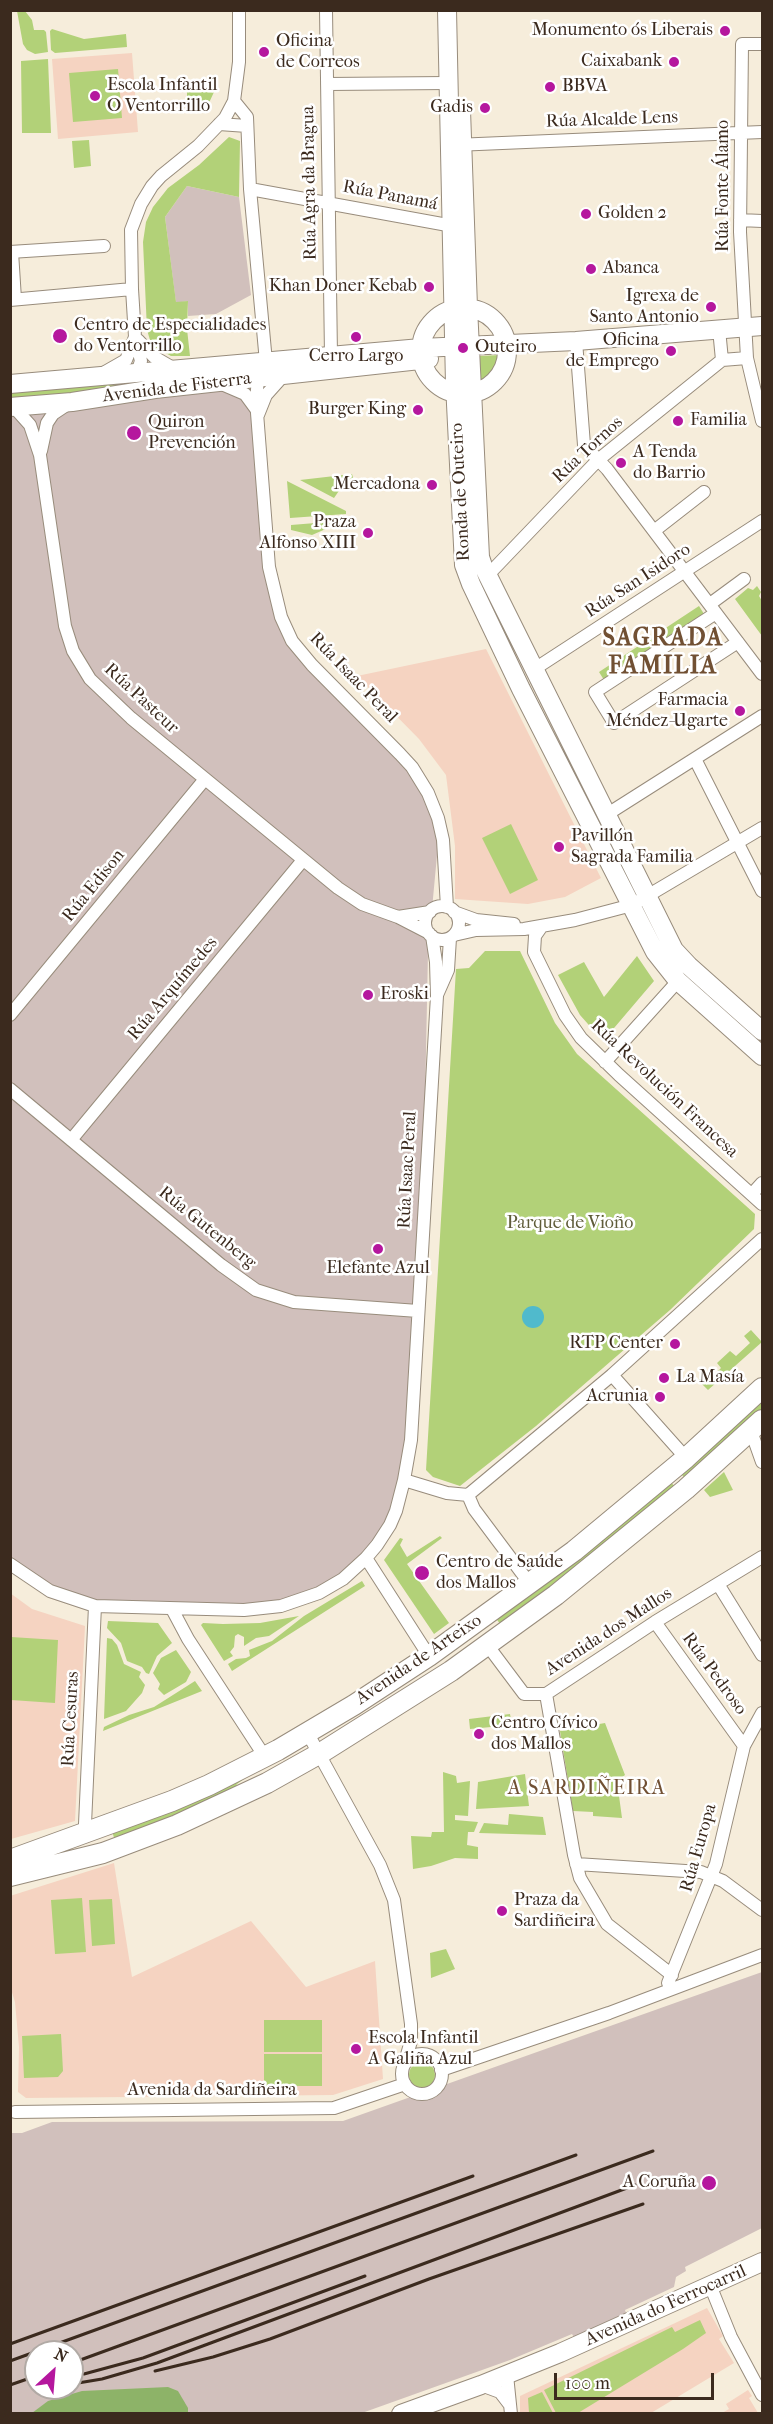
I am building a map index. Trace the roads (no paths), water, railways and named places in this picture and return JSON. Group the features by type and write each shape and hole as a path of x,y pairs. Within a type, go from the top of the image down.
{"main road":[{"name":"Ronda de Outeiro","path":"447,10 448,83 456,146 463,350 462,556 468,577 523,693 639,901 678,955 762,1031"},
{"name":"Ronda de Outeiro","path":"458,10 453,226 461,308"},
{"path":"461,308 486,313 494,319 501,327 508,345 507,359 497,380 485,389 462,398 434,382 425,369 421,354 426,330 434,320 461,308"},
{"name":"Avenida de Fisterra","path":"10,384 174,369 267,371 331,355 421,354 508,345 576,342 753,327"},
{"name":"Avenida de Fisterra","path":"12,406 72,402 213,383 262,370 283,376 395,364 421,354"},
{"path":"395,364 414,371 462,398"},
{"path":"108,396 130,385 137,373"},
{"name":"Ronda de Outeiro","path":"462,398 480,558 533,670 606,814 639,901 655,952 678,981 762,1056"},
{"name":"Avenida de Arteixo","path":"16,1857 172,1801 209,1785 308,1732 429,1656 606,1526 686,1458 762,1388"},
{"name":"Avenida de Arteixo","path":"10,1876 114,1849 177,1825 237,1798 320,1754 451,1671 556,1595 621,1543 757,1426"},
{"path":"462,1632 477,1634 488,1646"},
{"path":"429,1656 434,1662 451,1671"},
{"path":"237,1798 242,1787 267,1773 268,1765 265,1757"},
{"name":"Avenida de Arteixo","path":"10,1881 52,1866"},
{"name":"Avenida do Ferrocarril","path":"401,2414 507,2375 762,2262"}],"street":[{"path":"137,373 141,361 135,337 131,230 141,204 160,176 198,146 219,124 234,102 239,62 239,17 230,10"},
{"name":"Rúa Agra da Bragua","path":"326,10 331,355"},
{"name":"Rúa Fonte Álamo","path":"762,44 741,44 740,220 753,327 747,358 762,421"},
{"path":"327,84 448,83"},
{"path":"219,124 247,126 247,117 234,102"},
{"name":"Rúa Isaac Peral","path":"247,126 262,370 256,400 269,567 281,617 292,641 312,665 400,754 428,793 438,818 443,840 444,881 451,909"},
{"name":"Rúa Alcalde Lens","path":"456,146 762,132"},
{"name":"Rúa Panamá","path":"250,189 453,226"},
{"path":"740,220 762,220"},
{"path":"104,246 11,252 13,299 132,289"},
{"path":"719,329 722,360 747,358"},
{"path":"135,337 154,357 174,369"},
{"name":"Avenida de Fisterra","path":"94,377 115,368 126,360 135,337"},
{"path":"576,342 584,445 654,531 762,674"},
{"name":"Rúa Tornos","path":"487,576 598,460 722,360"},
{"name":"Avenida de Fisterra","path":"258,416 266,395 283,376"},
{"path":"213,383 228,386 245,394 254,404 258,416"},
{"name":"Avenida de Fisterra","path":"40,455 47,423 53,414 72,402"},
{"name":"Rúa Pasteur","path":"12,406 30,424 40,455 62,610 73,651 90,679 109,699 348,896 376,910 398,917 430,935"},
{"path":"654,531 705,492"},
{"name":"Rúa San Isidoro","path":"533,670 762,520"},
{"path":"738,642 614,723 596,692 713,608 744,579"},
{"path":"606,814 762,716"},
{"path":"695,759 762,891"},
{"name":"Rúa Edison","path":"10,1015 205,779"},
{"path":"538,926 476,920 451,909 431,910 425,920 430,935 441,940 476,930 515,930 575,920 639,901 762,828"},
{"name":"Rúa Arquímedes","path":"71,1140 303,860"},
{"name":"Rúa Isaac Peral","path":"431,910 444,881"},
{"path":"451,909 459,926 452,936"},
{"name":"Rúa Pasteur","path":"398,917 431,910"},
{"name":"Rúa Revolución Francesa","path":"538,926 534,952 565,1015 581,1038 762,1204"},
{"name":"Rúa Isaac Peral","path":"10,1564 50,1591 95,1606 244,1610 294,1603 319,1593 343,1579 366,1558 390,1525 404,1480 411,1440 437,996 436,962 430,935"},
{"name":"Rúa Isaac Peral","path":"437,996 448,970 452,936"},
{"path":"605,1062 678,981"},
{"name":"Rúa Gutenberg","path":"10,1089 221,1265 256,1290 294,1302 418,1311"},
{"path":"752,1194 762,1183"},
{"path":"404,1480 447,1493 468,1495 760,1247"},
{"path":"612,1375 686,1458"},
{"path":"757,1426 762,1462"},
{"path":"468,1495 474,1509 530,1584"},
{"name":"Avenida dos Mallos","path":"488,1646 524,1694 546,1694 655,1622 762,1557"},
{"path":"366,1558 429,1656"},
{"path":"718,1584 762,1655"},
{"name":"Rúa Cesuras","path":"93,1830 85,1824 95,1606"},
{"path":"172,1609 188,1639 265,1757"},
{"name":"Rúa Pedroso","path":"655,1622 744,1746"},
{"path":"546,1694 580,1878 606,1924 672,1975"},
{"name":"Rúa Europa","path":"663,1992 712,1876 744,1746 762,1713"},
{"path":"308,1732 380,1865 390,1889 397,1918 411,2024 411,2041 402,2072 405,2084 414,2093 432,2092 440,2082 441,2070 434,2059 421,2054 411,2041"},
{"path":"576,1864 701,1872 723,1881 761,1904"},
{"path":"441,2070 762,1955"},
{"path":"404,2065 408,2060 421,2054"},
{"name":"Avenida da Sardiñeira","path":"12,2113 334,2108 405,2084"},
{"path":"710,2285 731,2337 762,2395"},
{"path":"507,2375 511,2410"},
{"path":"482,2385 500,2392 511,2410"}],"water":[{"path":"533,1306 541,1309 544,1317 541,1325 533,1328 525,1325 522,1317 525,1309"}],"railway":[{"path":"84,2359 653,2151"},
{"path":"10,2361 576,2155"},
{"path":"10,2344 473,2176"},
{"path":"84,2382 157,2363 635,2185"},
{"path":"155,2371 213,2357 270,2339 429,2279 643,2204"},
{"path":"84,2374 143,2358 365,2276"},
{"path":"10,2385 24,2380"}],"place":[{"name":"Monumento ós Liberais","path":"725,31"},
{"name":"Oficina de Correos","path":"264,52"},
{"name":"Caixabank","path":"674,62"},
{"name":"BBVA","path":"550,87"},
{"name":"Escola Infantil O Ventorrillo","path":"95,96"},
{"name":"Gadis","path":"485,108"},
{"name":"Golden 2","path":"586,214"},
{"name":"Abanca","path":"591,269"},
{"name":"Khan Doner Kebab","path":"429,287"},
{"name":"Igrexa de Santo Antonio","path":"711,307"},
{"name":"Centro de Especialidades do Ventorrillo","path":"60,336"},
{"name":"Cerro Largo","path":"356,337"},
{"name":"Outeiro","path":"463,348"},
{"name":"Oficina de Emprego","path":"671,351"},
{"name":"Burger King","path":"418,410"},
{"name":"Familia","path":"678,421"},
{"name":"Quiron Prevención","path":"134,433"},
{"name":"A Tenda do Barrio","path":"621,463"},
{"name":"Mercadona","path":"432,485"},
{"name":"Praza Alfonso XIII","path":"368,533"},
{"name":"Farmacia Méndez-Ugarte","path":"740,711"},
{"name":"Pavillón Sagrada Familia","path":"559,847"},
{"name":"Eroski","path":"368,995"},
{"name":"Elefante Azul","path":"378,1249"},
{"name":"RTP Center","path":"675,1344"},
{"name":"La Masía","path":"664,1378"},
{"name":"Acrunia","path":"660,1397"},
{"name":"Centro de Saúde dos Mallos","path":"422,1573"},
{"name":"Centro Cívico dos Mallos","path":"479,1734"},
{"name":"Praza da Sardiñeira","path":"502,1911"},
{"name":"Escola Infantil A Galiña Azul","path":"356,2049"},
{"name":"A Coruña","path":"709,2183"}],"district":[{"name":"SAGRADA FAMILIA","path":"663,653"},
{"name":"A SARDIÑEIRA","path":"587,1789"}],"park label":[{"name":"Parque de Vioño","path":"570,1224"}]}
